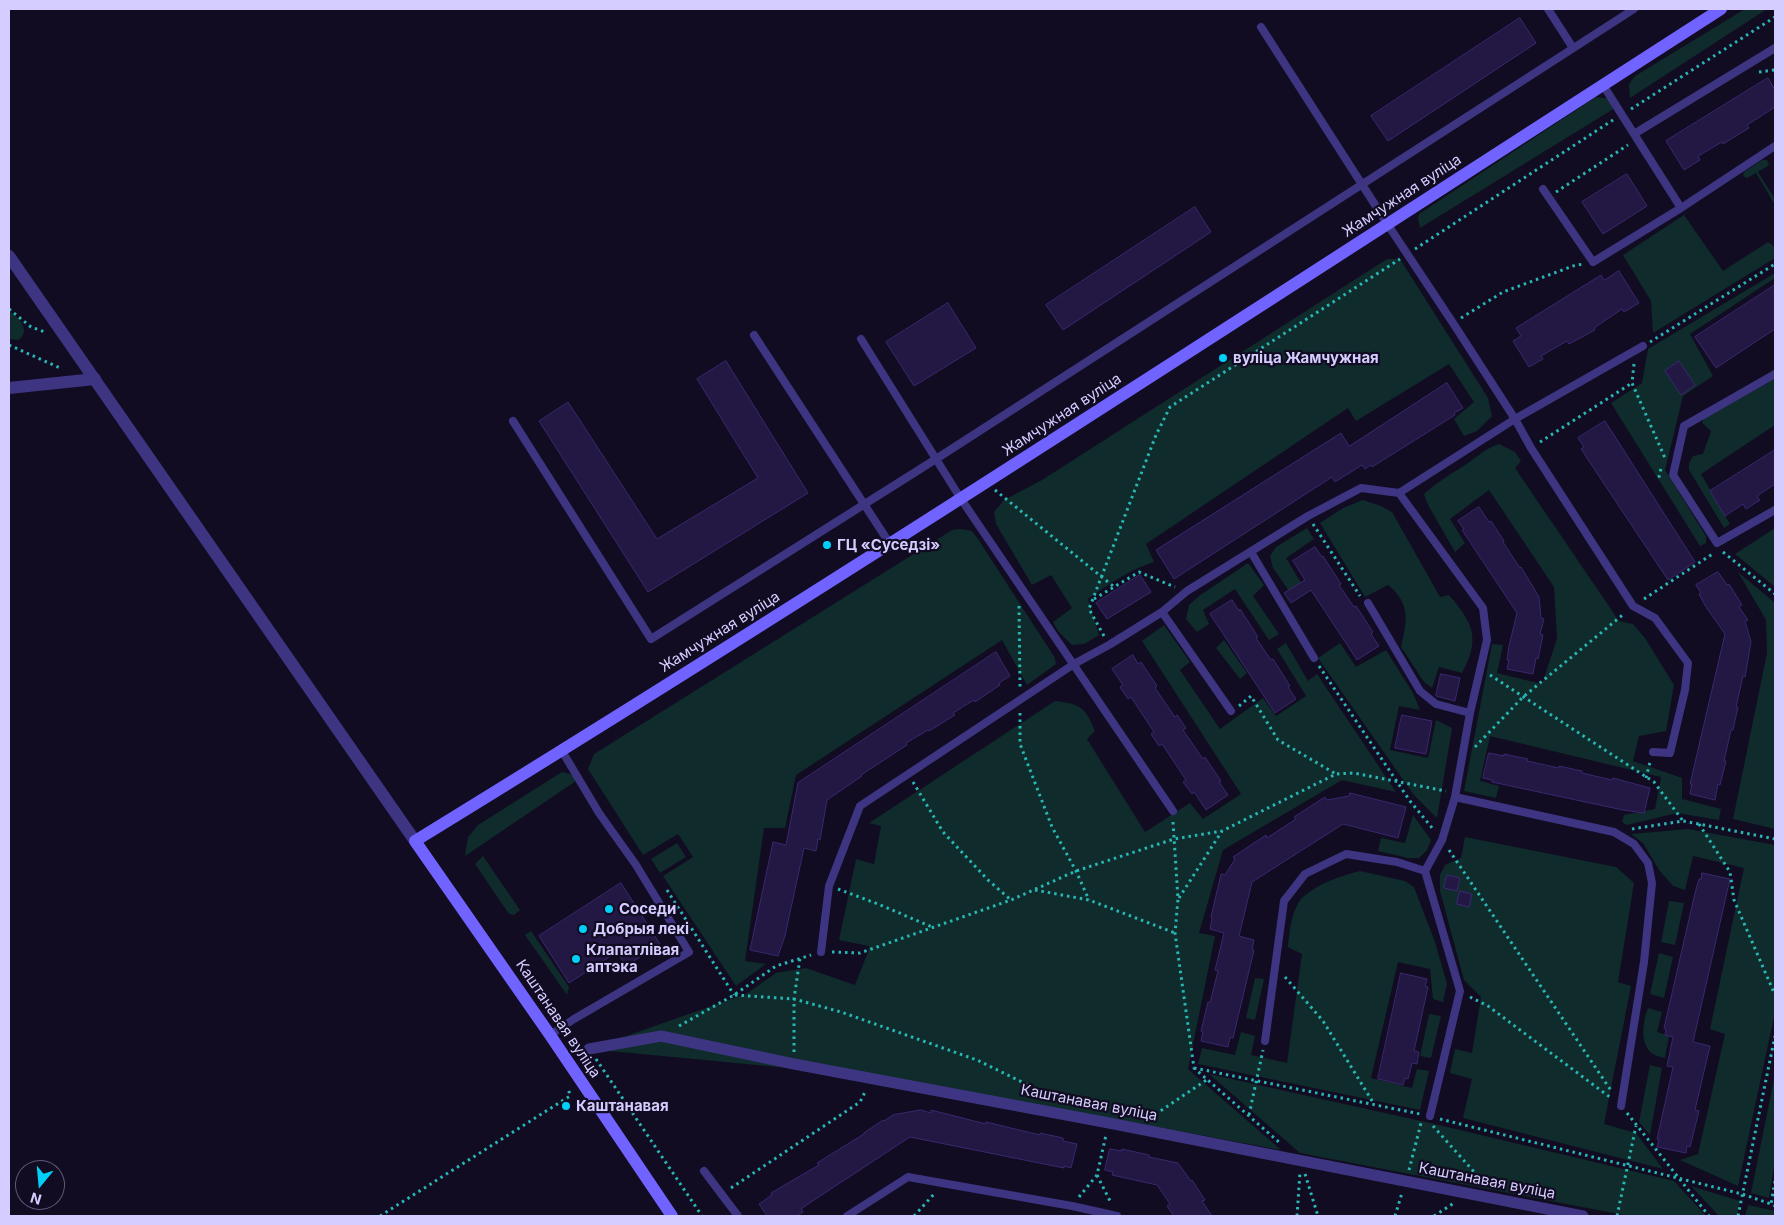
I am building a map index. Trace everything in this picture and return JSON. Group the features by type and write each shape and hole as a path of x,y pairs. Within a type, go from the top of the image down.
{"main road":[{"name":"Жамчужная вуліца","path":"415,841 562,751 961,499 1721,9"},
{"name":"Каштанавая вуліца","path":"415,841 550,1035 672,1216"}],"street":[{"path":"9,256 65,337 90,380 415,841"},
{"path":"9,388 90,380"},
{"name":"Каштанавая вуліца","path":"589,1049 661,1036 794,1064 1135,1128 1583,1216"}],"lane":[{"path":"1548,9 1573,48"},
{"path":"513,421 651,638 936,459 1634,9"},
{"path":"1261,27 1515,419 1531,448 1633,606 1655,618 1688,663 1686,690 1670,752 1653,752"},
{"path":"1636,136 1775,48"},
{"path":"1603,85 1681,208"},
{"path":"1543,189 1593,262 1681,208 1775,146"},
{"path":"754,335 890,544"},
{"path":"861,339 961,499 1173,811"},
{"path":"821,952 829,886 860,806 1074,664 1162,612 1187,592 1308,516 1361,488 1399,492 1515,419 1644,346"},
{"path":"1775,374 1684,426 1672,475 1717,543 1775,510"},
{"path":"1399,492 1483,608 1487,640 1470,713 1455,797 1442,840 1425,871 1460,991 1426,1116"},
{"path":"1251,552 1314,658"},
{"path":"1368,603 1420,691 1436,704 1470,713"},
{"path":"1162,612 1231,711"},
{"path":"550,1035 689,952 636,865 599,813 562,751"},
{"path":"1455,797 1614,832 1634,844 1648,863 1652,883 1644,962 1621,1106"},
{"path":"1265,1041 1284,901 1305,874 1346,854 1397,862 1425,871"},
{"path":"704,1171 738,1216"},
{"path":"847,1216 908,1177 1072,1206 1117,1216"}],"path":[{"path":"1109,645 1089,609 1156,434 1170,407 1775,18"},
{"path":"1548,197 1636,136"},
{"path":"1453,323 1503,292 1573,266 1593,262"},
{"path":"1644,346 1775,264"},
{"path":"9,309 31,327 65,337"},
{"path":"9,345 90,380"},
{"path":"1635,350 1632,383 1665,458"},
{"path":"1531,448 1632,383"},
{"path":"1662,467 1659,476 1664,484"},
{"path":"986,483 1113,586"},
{"path":"1308,516 1362,599 1368,603"},
{"path":"1461,762 1524,697 1633,606 1719,549 1775,594"},
{"path":"1093,599 1138,572 1187,592"},
{"path":"1019,584 1020,744 1052,827 1076,871 1089,900"},
{"path":"1314,658 1410,801 1442,840 1621,1106 1709,1216"},
{"path":"1481,669 1654,782 1682,821"},
{"path":"1231,711 1251,696 1278,740 1336,774"},
{"path":"1646,778 1653,752"},
{"path":"661,1036 734,995 776,966 821,952 860,953 1010,900 1076,871 1174,839 1222,831 1336,774 1354,773 1396,780 1446,791 1455,797"},
{"path":"908,774 943,832 988,880 1010,900"},
{"path":"1173,811 1178,899 1175,933 1194,1068 1301,1161 1318,1216"},
{"path":"1614,832 1682,821 1775,839"},
{"path":"1699,824 1730,872 1734,900 1775,995"},
{"path":"1178,899 1222,831"},
{"path":"662,883 734,995"},
{"path":"829,886 878,904 933,928"},
{"path":"1034,890 1089,900 1175,933"},
{"path":"794,1064 794,999 800,958"},
{"path":"1275,965 1323,1021 1375,1105"},
{"path":"1460,991 1488,1006 1621,1106"},
{"path":"734,995 794,999 842,1012 977,1060 1024,1083 1049,1098"},
{"path":"1738,1216 1775,1036"},
{"path":"1248,1115 1265,1041"},
{"path":"589,1049 702,1216"},
{"path":"380,1216 570,1096 563,1066 568,1062"},
{"path":"1194,1068 1426,1116 1742,1194 1773,1205 1775,1181"},
{"path":"722,1194 860,1102 872,1079"},
{"path":"1135,1128 1208,1080"},
{"path":"1395,1216 1426,1116"},
{"path":"1426,1116 1500,1200"},
{"path":"1072,1206 1097,1175 1109,1123"},
{"path":"1617,1216 1637,1125"},
{"path":"1297,1216 1301,1161"},
{"path":"1097,1175 1117,1216"},
{"path":"914,1216 944,1183"}],"green space":[{"path":"1745,9 1767,9 1630,98 1629,84 1635,76"},
{"path":"1596,97 1612,99 1615,108 1420,228 1419,214"},
{"path":"1762,160 1767,160 1769,165 1758,172 1775,199 1775,205 1756,173 1747,178 1743,176 1744,172"},
{"path":"1684,215 1723,271 1768,242 1775,247 1775,258 1653,333 1651,301 1623,255"},
{"path":"1387,259 1400,259 1488,398 1492,416 1477,431 1464,436 1454,419 1474,402 1449,364 1356,421 1348,408 1146,544 1154,562 1128,573 1088,599 1099,635 1084,644 1072,645 1058,631 1053,622 1072,608 1051,575 1032,585 996,524 994,512 1004,500 1042,480"},
{"path":"1775,273 1775,278 1690,334 1713,376 1683,396 1665,470 1706,536 1706,543 1700,546 1611,403 1642,383 1648,349"},
{"path":"9,311 20,320 24,328 24,332 19,340 9,339"},
{"path":"1775,379 1775,425 1701,474 1730,524 1724,528 1689,470 1689,464 1693,456 1703,454 1711,431 1702,423 1704,418"},
{"path":"1499,444 1515,452 1521,461 1515,468 1619,621 1633,624 1645,638 1674,685 1666,731 1639,736 1633,761 1682,778 1682,799 1721,809 1719,820 1677,813 1627,825 1622,822 1624,815 1655,809 1661,777 1490,736 1480,781 1499,786 1496,798 1464,791 1492,644 1503,645 1497,673 1542,684 1557,639 1554,587 1489,490 1450,519 1465,543 1455,552 1428,505 1424,494 1484,451"},
{"path":"1363,500 1392,512 1440,597 1449,595 1464,614 1472,631 1471,650 1462,673 1439,667 1432,688 1424,682 1401,647 1406,621 1401,599 1388,585 1365,597 1320,523 1343,508"},
{"path":"1307,528 1314,539 1286,558 1301,583 1289,591 1273,568 1270,556 1276,547"},
{"path":"1775,528 1775,587 1735,554"},
{"path":"952,530 972,531 978,539 1055,658 1056,664 1027,685 1002,640 796,775 785,828 764,828 745,961 766,964 736,986 663,876 693,857 678,834 643,855 588,769 594,754"},
{"path":"1248,563 1264,585 1253,596 1279,634 1269,640 1235,589 1203,610 1209,624 1197,632 1186,619 1189,605 1199,596"},
{"path":"1738,572 1775,603 1775,829 1733,819 1767,653 1766,620"},
{"path":"1164,625 1190,662 1180,670 1220,729 1263,698 1276,716 1306,696 1277,649 1286,643 1308,681 1317,674 1396,792 1342,780 1223,850 1199,933 1215,936 1188,1069 1281,1150 893,1078 589,1049 746,994 776,973 806,968 855,985 869,946 839,940 856,859 874,864 881,826 869,823 1055,701 1076,705 1085,712 1095,731 1087,739 1145,832 1190,803 1203,819 1241,794 1142,641"},
{"path":"1224,640 1247,673 1240,679 1216,648"},
{"path":"1340,643 1356,667 1386,650 1413,693 1420,710 1399,706 1390,750 1428,758 1436,720 1452,728 1437,818 1413,794 1318,658"},
{"path":"562,772 579,779 465,856 468,837 478,825"},
{"path":"1413,815 1431,840 1427,850 1419,858 1408,858 1378,851 1381,838 1405,843"},
{"path":"1688,829 1775,845 1775,1012 1738,1186 1680,1160 1698,1154 1725,1034 1710,1029 1744,868 1693,856 1685,890 1673,886 1659,870 1643,843 1631,834"},
{"path":"1465,837 1616,867 1634,883 1618,982 1631,986 1604,1124 1636,1133 1663,1169 1463,1118 1472,1079 1450,1073 1455,1049 1472,1053 1481,997 1464,980 1440,891 1440,875 1445,865 1461,858"},
{"path":"677,843 686,857 660,873 651,859"},
{"path":"483,856 520,910 514,915 509,914 475,864"},
{"path":"1360,871 1405,881 1414,887 1435,942 1447,984 1443,1002 1433,999 1430,969 1398,962 1371,1078 1412,1088 1417,1069 1429,1071 1420,1110 1198,1064 1202,1048 1235,1055 1241,1032 1255,1036 1251,1055 1287,1063 1302,954 1288,947 1290,927 1294,913 1300,900 1316,888"},
{"path":"1669,901 1684,903 1675,945 1661,942"},
{"path":"531,931 569,987 567,995 525,935"},
{"path":"1659,953 1673,957 1664,998 1650,994"},
{"path":"1255,978 1264,979 1255,1020 1246,1018"},
{"path":"1648,1008 1662,1012 1657,1032 1669,1036 1665,1058 1653,1054 1646,1045 1643,1032"},
{"path":"1429,1014 1441,1016 1431,1058 1420,1056"},
{"path":"1650,1065 1662,1068 1650,1135 1639,1122"},
{"path":"1209,1074 1439,1125 1674,1181 1706,1216 1629,1216 1300,1153"},
{"path":"1775,1074 1775,1160 1769,1198 1751,1193"},
{"path":"1691,1186 1740,1201 1737,1216 1719,1216"},
{"path":"1748,1205 1775,1211 1775,1216 1745,1216"}],"building":[{"path":"1520,18 1536,43 1388,141 1371,116"},
{"path":"1768,78 1775,90 1775,107 1747,125 1749,128 1723,144 1722,142 1698,156 1700,160 1684,170 1666,141"},
{"path":"1627,174 1647,206 1603,234 1582,202"},
{"path":"1195,207 1211,232 1063,330 1046,305"},
{"path":"1619,271 1639,303 1624,312 1622,309 1594,328 1595,330 1569,344 1567,341 1541,356 1543,359 1529,367 1513,341 1521,336 1516,328 1601,275 1604,280"},
{"path":"1775,285 1775,329 1716,368 1695,337"},
{"path":"948,303 976,348 914,386 886,342"},
{"path":"726,361 808,493 648,592 539,421 568,402 657,539 758,478 697,379"},
{"path":"1679,361 1695,385 1681,395 1665,371"},
{"path":"1447,383 1463,408 1454,413 1455,415 1372,467 1371,465 1365,469 1362,465 1335,482 1332,477 1174,579 1156,550 1341,433 1349,446"},
{"path":"1605,421 1695,562 1668,580 1581,449 1584,447 1578,438"},
{"path":"1775,450 1775,484 1757,496 1760,500 1746,509 1743,504 1725,516 1710,491"},
{"path":"1479,507 1489,522 1491,521 1539,597 1541,618 1544,619 1540,634 1543,635 1533,674 1507,669 1509,646 1517,613 1458,521"},
{"path":"1315,547 1323,556 1354,607 1356,606 1373,632 1371,634 1379,646 1357,660 1311,590 1291,603 1284,593 1305,580 1293,561"},
{"path":"1718,572 1727,585 1729,584 1742,605 1739,607 1748,620 1745,621 1751,642 1745,677 1743,676 1736,707 1738,707 1733,730 1731,730 1724,761 1726,761 1715,800 1690,794 1692,784 1690,784 1725,634 1706,607 1696,585"},
{"path":"1140,575 1151,592 1107,619 1096,603"},
{"path":"1232,600 1239,611 1240,609 1271,660 1273,659 1296,699 1275,713 1210,614"},
{"path":"996,652 1010,676 999,683 1000,685 975,702 974,700 953,713 955,715 906,743 907,745 827,800 820,840 818,839 816,851 804,848 785,936 778,956 750,950 773,842 786,845 798,783"},
{"path":"1133,655 1138,664 1141,662 1157,686 1155,688 1175,717 1177,715 1186,728 1183,730 1203,759 1205,757 1228,795 1206,810 1194,792 1192,794 1183,782 1186,780 1162,744 1159,746 1151,734 1154,732 1131,697 1128,699 1120,687 1123,685 1112,669"},
{"path":"1441,674 1460,678 1455,701 1436,696"},
{"path":"1402,715 1432,721 1426,754 1395,748"},
{"path":"1489,753 1528,759 1527,761 1582,771 1582,773 1612,780 1613,778 1650,788 1644,813 1492,782 1492,780 1483,778"},
{"path":"1350,793 1406,807 1398,838 1343,824 1252,882 1239,936 1254,940 1252,949 1254,950 1233,1038 1230,1037 1228,1047 1201,1041 1203,1032 1201,1031 1218,971 1215,970 1224,933 1210,929 1221,874 1225,875 1235,859 1233,857 1266,835 1267,838 1296,819 1294,817 1325,797 1327,800 1349,796"},
{"path":"1702,873 1730,879 1693,1042 1710,1046 1695,1110 1699,1111 1690,1147 1687,1146 1686,1153 1657,1147 1659,1139 1657,1139 1673,1067 1667,1066 1673,1037 1665,1035 1666,1029 1664,1028 1695,893"},
{"path":"1447,875 1460,878 1457,891 1444,888"},
{"name":"Соседи","path":"621,883 660,944 626,966 617,952 569,983 539,936"},
{"path":"1460,891 1472,894 1469,907 1457,904"},
{"path":"1401,973 1427,979 1425,986 1428,987 1414,1051 1419,1052 1417,1064 1412,1063 1408,1079 1405,1078 1403,1085 1378,1079"},
{"path":"921,1110 931,1113 931,1110 986,1124 986,1122 1040,1135 1040,1133 1063,1138 1063,1141 1077,1144 1071,1168 910,1137 811,1202 801,1209 803,1212 796,1216 767,1216 759,1204 772,1195 771,1193 819,1165 817,1163 883,1120 893,1115"},
{"path":"1110,1149 1122,1151 1122,1149 1178,1163 1205,1200 1202,1201 1212,1216 1174,1216 1167,1206 1170,1204 1157,1185 1112,1175 1113,1172 1105,1170"}],"place":[{"name":"вуліца Жамчужная","path":"1223,358"},
{"name":"ГЦ «Суседзі»","path":"827,545"},
{"name":"Соседи","path":"609,909"},
{"name":"Добрыя лекі","path":"583,929"},
{"name":"Клапатлівая аптэка","path":"576,959"},
{"name":"Каштанавая","path":"566,1106"}]}
